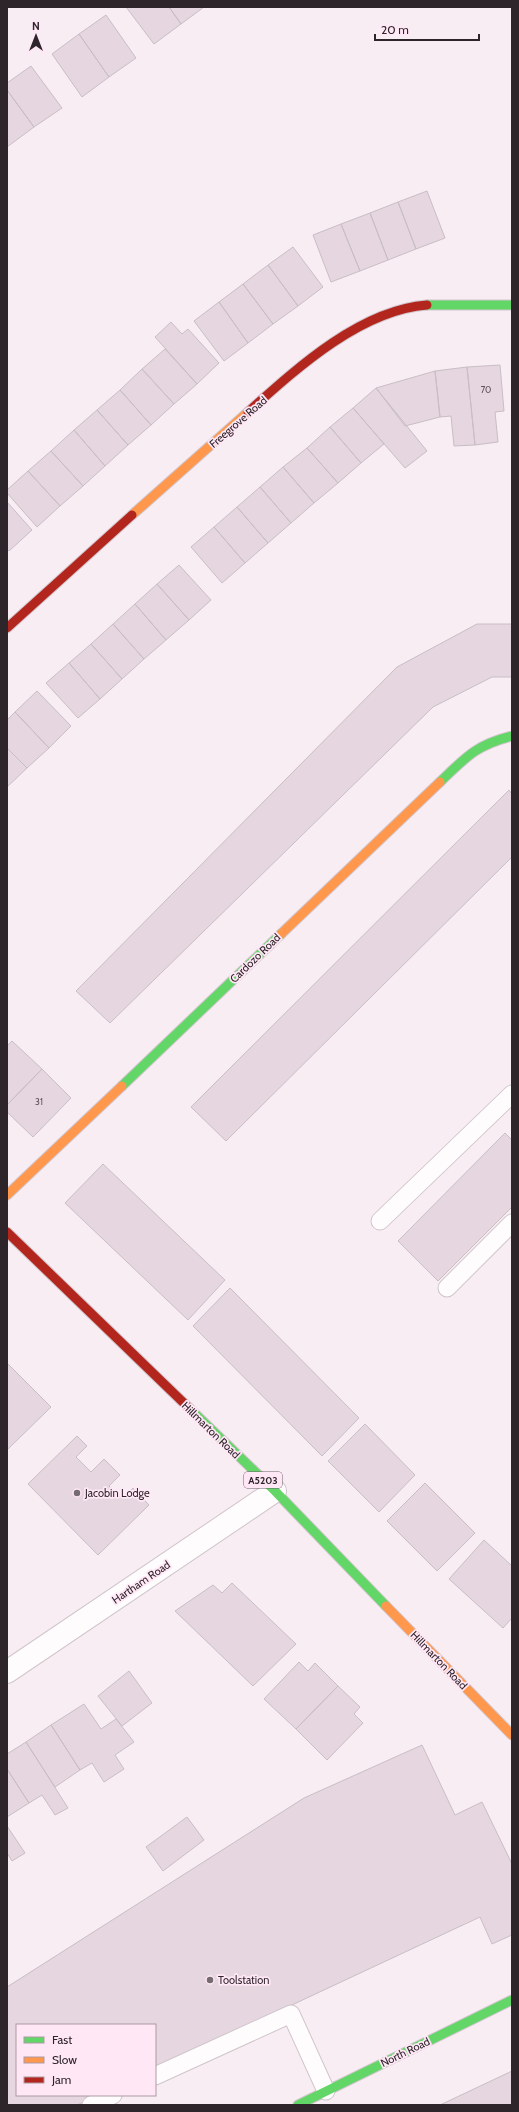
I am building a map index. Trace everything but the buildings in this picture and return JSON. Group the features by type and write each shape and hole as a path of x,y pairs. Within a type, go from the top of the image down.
{"street":[{"name":"Freegrove Road","path":"7,628 277,388 330,344 358,328 398,310 424,306 512,305"},
{"name":"Cardozo Road","path":"7,1195 467,756 489,742 512,736"},
{"name":"Hillmarton Road","path":"7,1232 275,1491 512,1735"},
{"name":"Hartham Road","path":"7,1672 275,1491"},
{"name":"North Road","path":"298,2105 512,2000"}],"lane":[{"path":"380,1221 512,1094"},
{"path":"447,1288 512,1223"},
{"path":"156,2076 291,2014 326,2091"},
{"path":"91,2105 111,2096"}],"traffic: fast":[{"path":"427,305 512,305"},
{"path":"440,782 472,753 489,743 512,736"},
{"path":"122,1086 281,934"},
{"path":"189,1408 275,1491 386,1606"},
{"path":"298,2105 512,2000"}],"traffic: slow":[{"path":"132,515 248,412"},
{"path":"281,934 440,782"},
{"path":"7,1195 122,1086"},
{"path":"386,1606 512,1735"}],"traffic: jam":[{"path":"248,412 287,378 330,344 378,318 402,309 427,305"},
{"path":"7,628 132,515"},
{"path":"7,1232 189,1408"}],"place":[{"name":"Jacobin Lodge","path":"77,1493"},
{"name":"Toolstation","path":"210,1980"}]}
